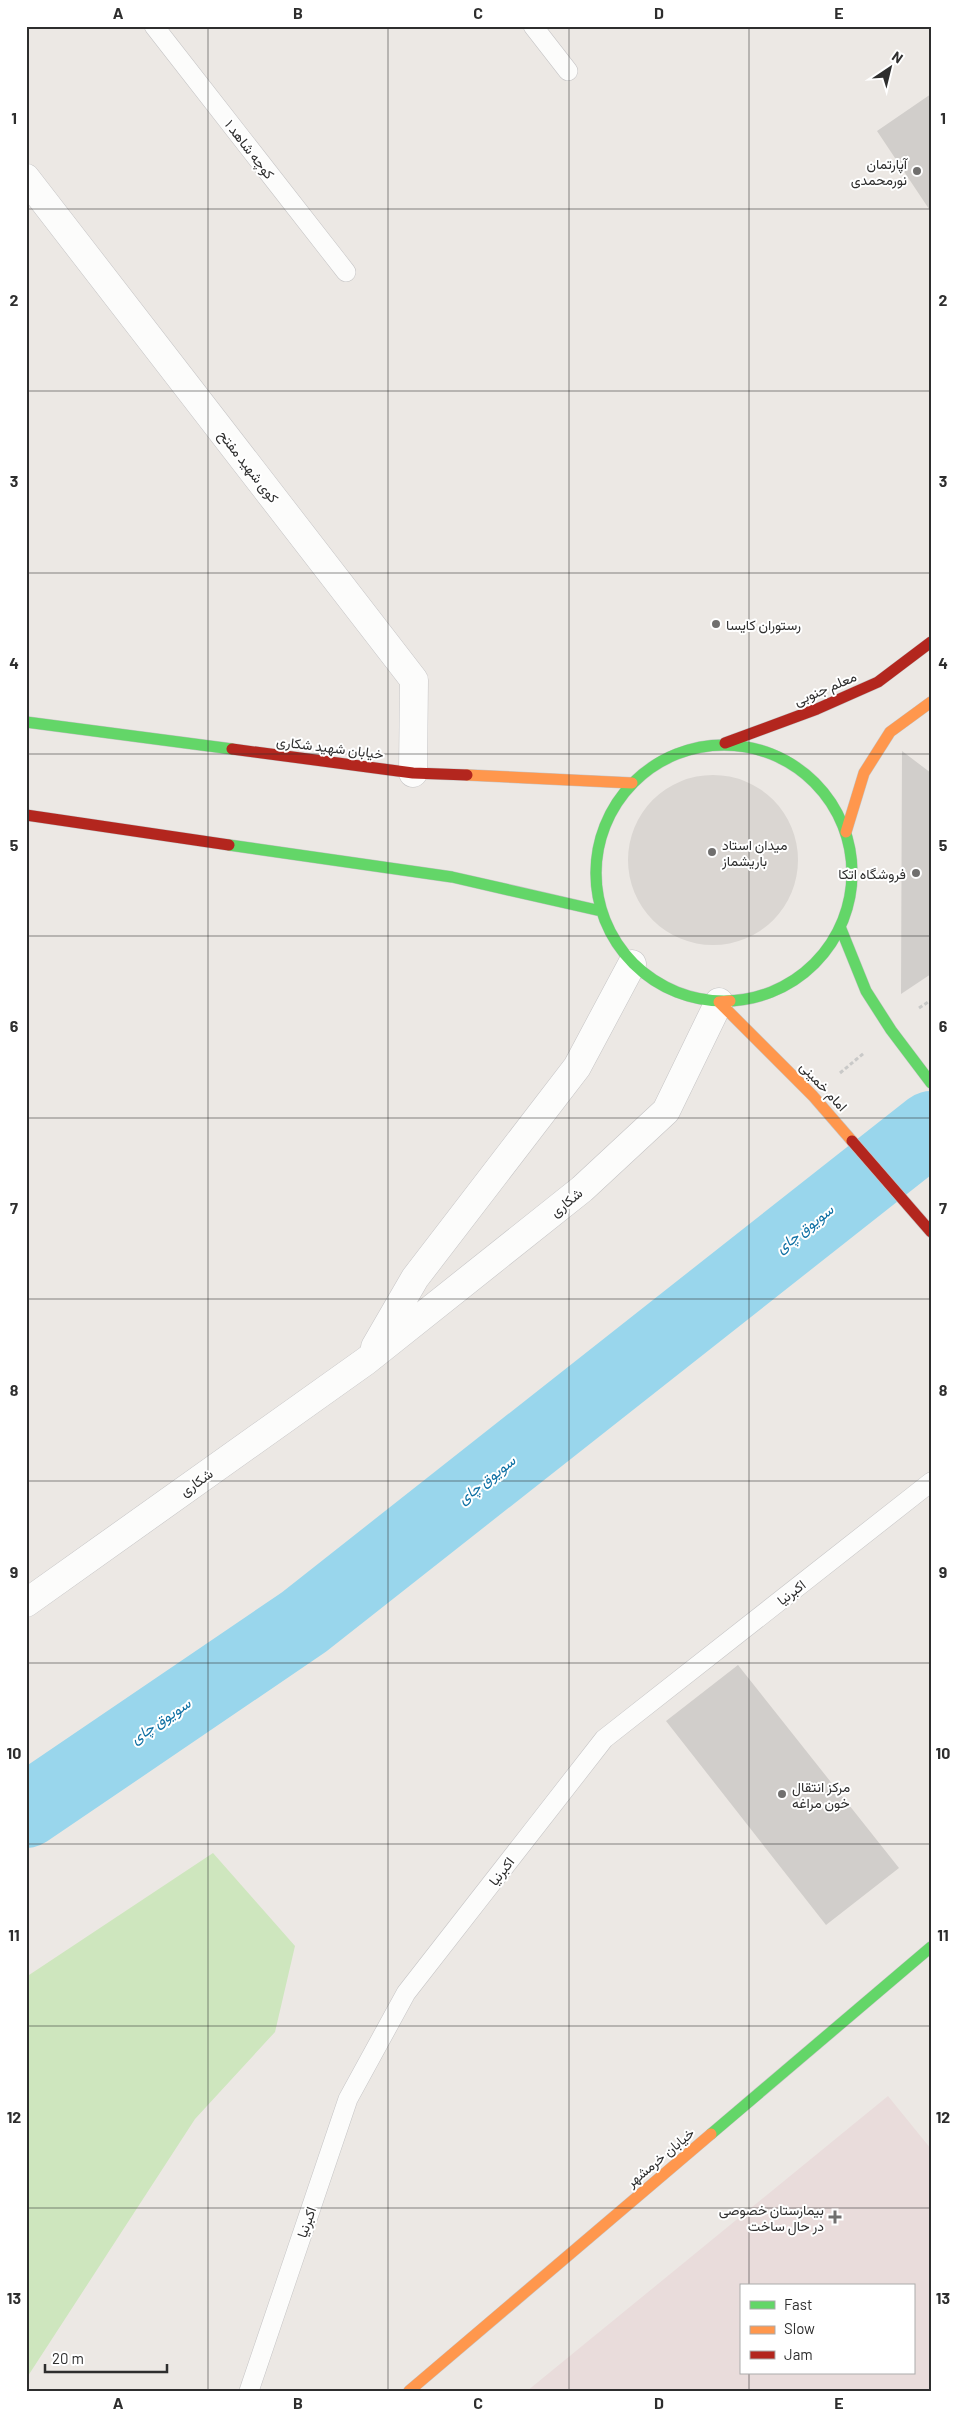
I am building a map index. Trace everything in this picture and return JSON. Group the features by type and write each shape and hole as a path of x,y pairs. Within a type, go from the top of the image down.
{"street":[{"name":"کوی شهید مفتح","path":"26,178 414,680 413,773"},
{"name":"معلم جنوبی","path":"722,744 817,709 878,682 931,642"},
{"path":"846,832 864,772 890,732 931,702"},
{"name":"خیابان شهید شکاری","path":"26,722 413,773 632,782"},
{"path":"722,744 762,750 798,768 827,796 846,832 853,881 841,929 823,957 797,980 766,996 736,1002 720,1002 672,992 632,964 613,939 601,911 595,877 598,842 611,810 632,782 659,762 689,749 722,744"},
{"path":"26,815 452,877 601,911"},
{"path":"841,929 866,991 931,1084"},
{"name":"شکاری","path":"366,1361 415,1278 577,1067 632,964"},
{"name":"شکاری","path":"26,1603 366,1361 582,1189 666,1111 720,1002"},
{"name":"امام خمینی","path":"720,1002 800,1082 931,1232"},
{"name":"خیابان خرمشهر","path":"409,2391 931,1947"}],"lane":[{"name":"کوچه شاهد ۱","path":"154,26 346,272"},
{"path":"533,26 568,71"},
{"name":"اکبرنیا","path":"249,2391 348,2099 406,1993 604,1740 931,1482"}],"shaded area":[{"name":"ميدان استاد باریشماز","path":"713,775 738,779 753,785 767,794 779,806 788,820 794,835 798,860 794,885 788,900 779,914 767,926 753,935 738,941 713,945 688,941 673,935 659,926 647,914 638,900 632,885 628,860 632,835 638,820 647,806 659,794 673,785 688,779"},
{"name":"بیمارستان خصوصی در حال ساخت","path":"888,2096 931,2149 931,2391 527,2391"}],"green space":[{"path":"213,1853 295,1946 275,2032 195,2119 26,2379 26,1977"}],"building":[{"name":"آپارتمان نورمحمدی","path":"931,94 931,212 877,131"},
{"name":"فروشگاه اتکا","path":"902,751 931,773 931,974 901,994"},
{"name":"مرکز انتقال خون مراغه","path":"738,1665 899,1868 826,1925 666,1721"}],"waterway":[{"name":"سویوق چای","path":"26,1811 304,1622 931,1128"}],"traffic: fast":[{"path":"26,722 232,749"},
{"path":"711,745 737,745 761,750 784,760 815,782 831,802 847,836 852,860 852,873 852,886 847,910 831,944 815,964 795,980 761,996 737,1001 711,1001 687,996 664,986 633,964 617,944 601,910 596,886 596,860 601,836 611,813 633,782 653,766 687,750 711,745"},
{"path":"229,845 452,877 601,911"},
{"path":"841,929 866,991 891,1030 931,1083"},
{"path":"711,2134 931,1947"}],"traffic: slow":[{"path":"846,832 864,773 890,732 931,702"},
{"path":"467,775 632,783"},
{"path":"730,1001 719,1002 813,1096 852,1141"},
{"path":"409,2391 711,2134"}],"traffic: jam":[{"path":"725,743 817,709 878,682 931,642"},
{"path":"232,749 413,773 467,775"},
{"path":"26,815 229,845"},
{"path":"852,1141 931,1232"}],"place":[{"name":"آپارتمان نورمحمدی","path":"917,171"},
{"name":"رستوران کایسا","path":"716,624"},
{"name":"ميدان استاد باریشماز","path":"712,852"},
{"name":"فروشگاه اتکا","path":"916,873"},
{"name":"مرکز انتقال خون مراغه","path":"782,1794"},
{"name":"بیمارستان خصوصی در حال ساخت","path":"835,2217"}]}
